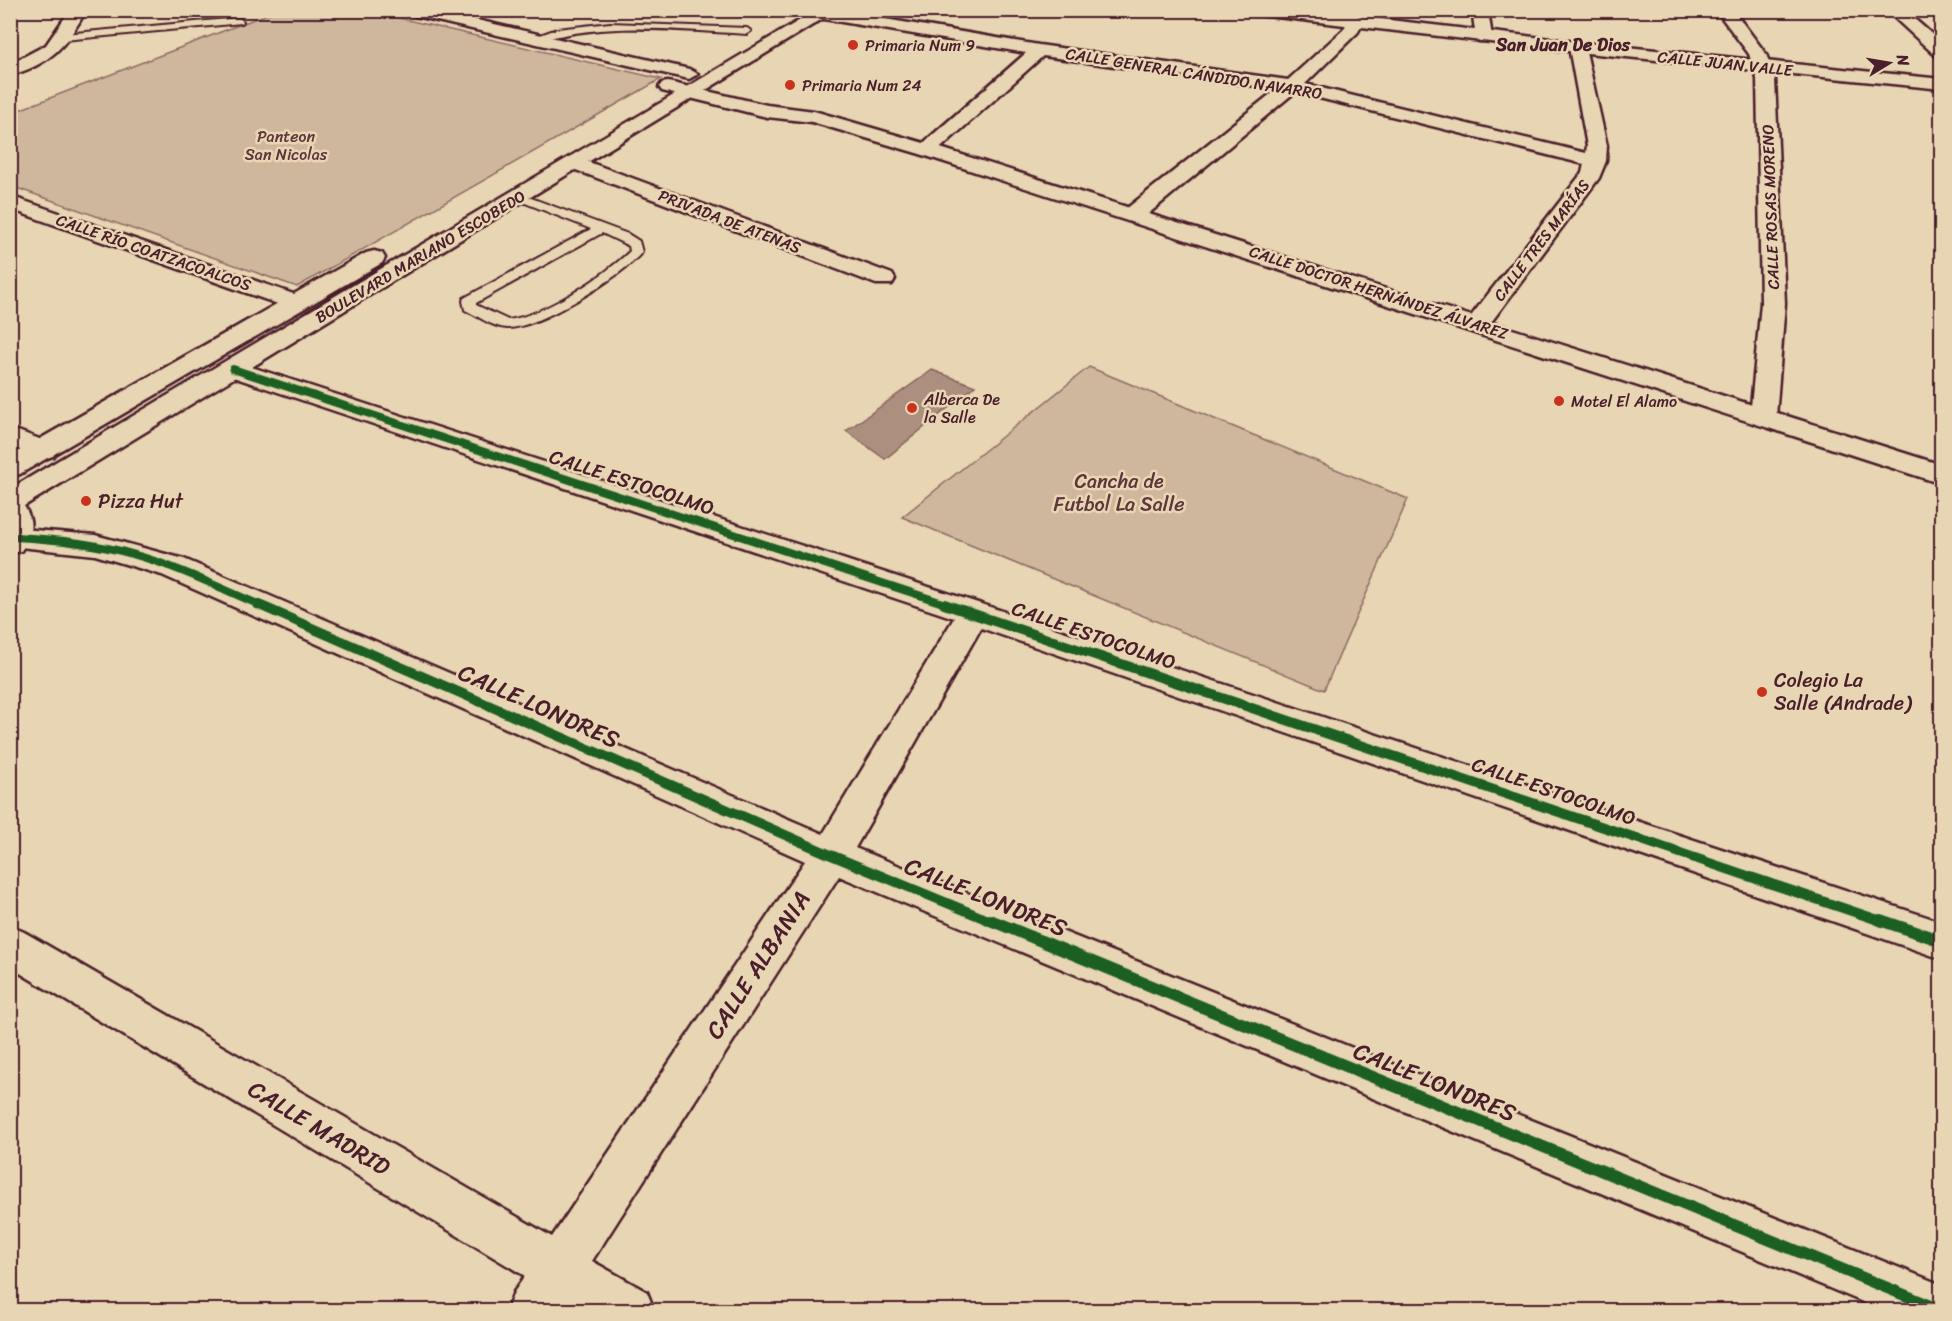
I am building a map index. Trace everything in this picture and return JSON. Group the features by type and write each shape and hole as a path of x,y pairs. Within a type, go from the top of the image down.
{"street":[{"path":"10,70 54,50 64,37 78,10"},
{"name":"CALLE DOCTOR HERNÁNDEZ ÁLVAREZ","path":"411,10 534,39 699,83 767,111 814,117 927,150 1134,214 1941,475"},
{"name":"BOULEVARD MARIANO ESCOBEDO","path":"11,523 233,369 575,163 699,83 804,10"},
{"name":"CALLE JUAN VALLE","path":"1258,10 1350,16 1484,37 1941,84"},
{"path":"1480,10 1484,37"},
{"path":"1724,10 1764,67"},
{"path":"1894,10 1941,52"},
{"name":"BOULEVARD MARIANO ESCOBEDO","path":"10,468 668,87 699,83 827,12"},
{"name":"CALLE GENERAL CÁNDIDO NAVARRO","path":"827,12 1039,50 1292,86 1596,161"},
{"path":"1134,214 1292,86 1350,32 1350,16"},
{"name":"CALLE TRES MARÍAS","path":"1477,324 1592,174 1597,146 1577,47"},
{"path":"927,150 1039,50"},
{"name":"CALLE ROSAS MORENO","path":"1763,417 1773,303 1764,67"},
{"name":"PRIVADA DE ATENAS","path":"575,163 884,279"},
{"name":"CALLE RÍO COATZACOALCOS","path":"10,202 297,303"},
{"name":"CALLE ESTOCOLMO","path":"233,369 973,613 1941,941"},
{"path":"10,436 43,450"},
{"name":"CALLE LONDRES","path":"11,523 127,550 173,567 831,855 1941,1311"},
{"name":"CALLE ALBANIA","path":"532,1311 831,855 973,613"},
{"name":"CALLE MADRID","path":"10,945 629,1311"}],"lane":[{"path":"64,37 239,21"},
{"path":"534,39 553,31 584,26 747,30"},
{"path":"519,197 601,228 635,244 636,252 616,269 534,320 508,324 470,307 470,301 601,228"}],"green space":[{"name":"Panteon San Nicolas","path":"275,11 369,11 661,79 297,287 11,186 11,113"},
{"name":"Cancha de Futbol La Salle","path":"1089,367 1408,499 1324,690 902,517"}],"shaded area":[{"name":"Alberca De la Salle","path":"932,370 975,386 885,459 846,431"}],"cycle path":[{"path":"233,369 973,613 1942,941"},
{"path":"14,537 95,545 132,553 173,567 831,855 1941,1310"}],"place":[{"name":"Primaria Num 9","path":"853,45"},
{"name":"Primaria Num 24","path":"790,85"},
{"name":"Motel El Alamo","path":"1559,401"},
{"name":"Alberca De la Salle","path":"912,408"},
{"name":"Pizza Hut","path":"86,501"},
{"name":"Colegio La Salle (Andrade)","path":"1762,692"}],"district":[{"name":"San Juan De Dios","path":"1563,45"}]}
